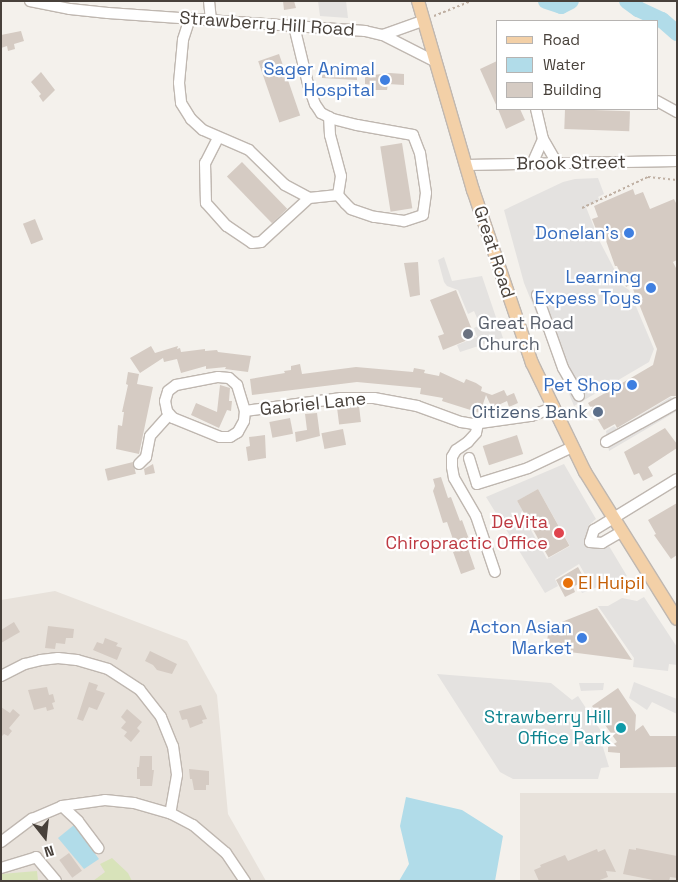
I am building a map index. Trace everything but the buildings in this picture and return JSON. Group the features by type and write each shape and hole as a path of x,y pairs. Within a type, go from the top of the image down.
{"main road":[{"name":"Great Road","path":"418,1 422,21 466,165 526,345 572,446 621,532 677,620"}],"street":[{"name":"Strawberry Hill Road","path":"30,1 80,10 365,31 384,35 434,61"},
{"path":"209,1 211,19"},
{"path":"190,18 180,60 181,103 191,119 203,130 249,150 285,185 309,198 338,195"},
{"path":"384,35 422,21"},
{"path":"294,26 314,104 321,113 357,125 413,135 420,153 426,193 423,215 404,221 374,217 351,209 338,195"},
{"path":"658,102 677,112"},
{"path":"536,110 543,139 557,163"},
{"path":"329,117 330,136 341,176 338,195"},
{"path":"218,138 205,163 206,203 227,226 252,243 261,242 309,198"},
{"path":"532,164 543,139"},
{"name":"Brook Street","path":"466,165 677,161"},
{"path":"537,295 563,368 579,396"},
{"name":"Gabriel Lane","path":"218,377 229,378 237,385 245,411 241,428 236,434 225,438 177,421 169,415 165,401 172,387 187,382 218,377"},
{"name":"Gabriel Lane","path":"245,411 362,397 400,401 461,422 478,424 531,416 554,407"},
{"path":"606,442 677,403"},
{"path":"139,464 146,457 150,436 169,415"},
{"path":"478,424 476,433 468,442 456,450 452,457 452,467 454,478 476,516 495,572"},
{"path":"469,458 477,484 528,468 572,446"},
{"path":"621,532 602,543 590,542 594,530 677,479"},
{"path":"1,676 25,664 58,658 77,660 108,669 140,690 161,717 173,746 177,775 170,813"},
{"path":"1,842 32,819 62,806 105,800 134,804 170,813 193,824 226,852 245,881"},
{"path":"62,806 78,820 98,848"},
{"path":"1,868 36,857 56,881"}],"path":[{"path":"422,21 471,1"},
{"path":"582,208 648,177 677,180"}],"shaded area":[{"path":"318,1 346,1 348,18 320,16"},
{"path":"598,178 604,194 598,197 600,200 586,207 599,240 623,286 629,290 654,349 649,362 574,406 524,283 504,210 563,182 575,179"},
{"path":"444,257 452,281 482,276 503,338 460,352 457,345 477,337 474,328 480,325 474,311 468,314 458,290 447,286 444,282 438,260"},
{"path":"671,397 674,402 677,400 677,411 609,451 606,431 614,426 617,429"},
{"path":"564,464 596,519 589,525 602,549 609,546 627,576 582,593 578,586 587,578 579,564 555,579 558,586 545,593 486,497","holes":["538,489 570,546 547,559 521,512 523,511 517,501"]},
{"path":"55,591 187,641 217,695 228,814 266,881 1,881 1,600"},
{"path":"644,597 677,647 677,665 669,664 668,671 633,667 634,658 598,606 608,606 622,598 637,601"},
{"path":"437,674 551,683 572,700 578,696 607,740 602,744 609,767 601,768 598,779 513,779 500,772"},
{"path":"634,682 677,699 677,714 652,702 647,710 629,698"},
{"path":"579,683 604,683 603,690 581,691"},
{"path":"520,793 677,793 677,881 520,881"}],"green space":[{"path":"112,858 128,873 132,881 93,881 105,872 100,864"},
{"path":"37,871 38,881 1,881 1,874"}],"water":[{"path":"406,797 462,810 503,836 495,881 399,881 409,864 400,826"},
{"path":"74,825 99,859 84,869 58,838"}],"waterway":[{"path":"546,1 561,6 571,1"},
{"path":"627,1 638,9 662,20 677,33"}],"place":[{"name":"Sager Animal Hospital","path":"385,80"},
{"name":"Donelan's","path":"629,233"},
{"name":"Learning Expess Toys","path":"651,288"},
{"name":"Great Road Church","path":"468,334"},
{"name":"Pet Shop","path":"632,385"},
{"name":"Citizens Bank","path":"598,412"},
{"name":"DeVita Chiropractic Office","path":"559,533"},
{"name":"El Huipil","path":"568,583"},
{"name":"Acton Asian Market","path":"582,638"},
{"name":"Strawberry Hill Office Park","path":"621,728"}]}
